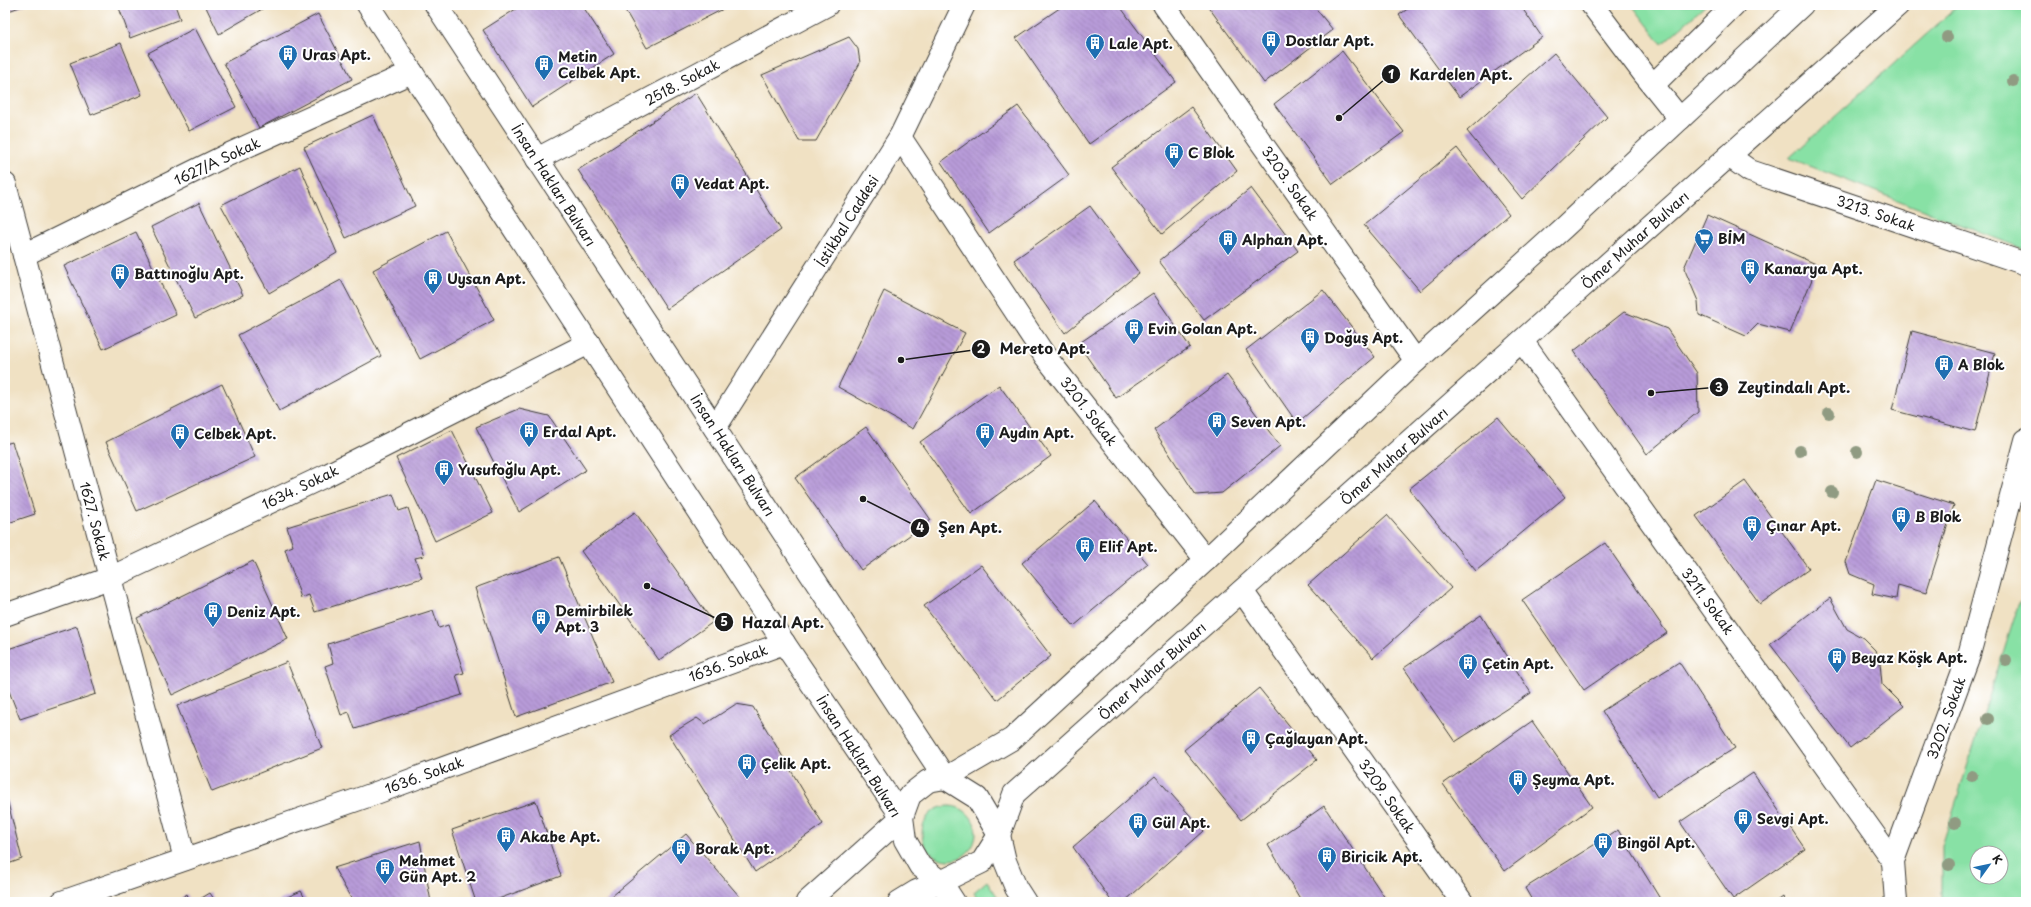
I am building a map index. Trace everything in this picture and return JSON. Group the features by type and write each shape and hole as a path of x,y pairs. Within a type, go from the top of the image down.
{"street":[{"name":"İnsan Hakları Bulvarı","path":"368,5 784,643 902,817 905,840 920,866 941,882 954,902"},
{"name":"İnsan Hakları Bulvarı","path":"436,5 945,778 977,798 999,835 1005,861 1016,888 1025,902"},
{"name":"2518. Sokak","path":"537,159 827,5"},
{"name":"İstikbal Caddesi","path":"715,428 900,137 964,5"},
{"name":"3203. Sokak","path":"1164,5 1416,361"},
{"path":"1592,5 1680,119"},
{"path":"1653,85 1734,5"},
{"path":"807,902 902,817 910,794 928,781 945,778 1012,739 1206,560 1416,361 1802,5"},
{"name":"Ömer Muhar Bulvarı","path":"899,902 917,891 941,882 982,862 999,835 1014,794 1898,5"},
{"name":"1627/A Sokak","path":"24,255 223,157 412,72"},
{"name":"3201. Sokak","path":"900,137 1045,356 1206,560"},
{"name":"3213. Sokak","path":"1730,156 1750,171 2026,264"},
{"name":"1627. Sokak","path":"5,184 185,858"},
{"name":"3211. Sokak","path":"1522,341 1894,861"},
{"name":"1634. Sokak","path":"5,615 110,578 327,475 588,343"},
{"name":"3202. Sokak","path":"1896,902 1894,861 1969,655 2026,440"},
{"name":"3209. Sokak","path":"1242,591 1462,902"},
{"name":"1636. Sokak","path":"62,902 100,896 185,858 365,797 784,643"}],"green space":[{"path":"1632,5 1706,5 1662,44"},
{"path":"1959,5 2026,5 2026,250 1789,158"},
{"path":"2019,602 2026,604 2026,902 1942,902 1942,846"},
{"path":"944,806 954,806 964,810 972,818 976,828 976,838 972,848 964,856 954,860 944,860 934,856 926,848 922,838 922,828 926,818 934,810"},
{"path":"987,881 1001,902 978,902 974,892"}],"building":[{"path":"5,5 25,5 6,12"},
{"path":"118,5 175,5 180,19 130,38"},
{"path":"205,5 269,5 219,34"},
{"name":"Metin Celbek Apt.","path":"522,5 582,5 614,54 532,107 483,30"},
{"path":"622,5 728,5 729,6 647,48"},
{"name":"Lale Apt.","path":"1064,5 1119,5 1176,82 1089,144 1016,38"},
{"name":"Dostlar Apt.","path":"1207,5 1313,5 1333,30 1264,83"},
{"path":"1413,5 1520,5 1542,37 1459,97 1399,15"},
{"name":"Uras Apt.","path":"318,14 352,79 259,128 224,63"},
{"path":"195,28 236,107 189,131 148,53"},
{"path":"849,37 858,49 860,63 816,141 799,141 762,75"},
{"path":"121,43 142,95 91,115 70,63"},
{"path":"1342,51 1404,132 1333,184 1274,104"},
{"path":"1554,53 1607,117 1522,199 1467,131"},
{"name":"Vedat Apt.","path":"696,93 781,230 667,309 578,170"},
{"path":"1018,106 1069,175 989,233 941,162"},
{"name":"C Blok","path":"1191,107 1237,171 1162,234 1111,167"},
{"path":"373,115 415,206 346,238 304,147"},
{"path":"1457,148 1509,214 1420,291 1364,225"},
{"path":"300,166 337,253 269,293 221,205"},
{"name":"Alphan Apt.","path":"1251,188 1298,251 1204,320 1159,261"},
{"path":"199,203 243,295 195,318 151,227"},
{"path":"1090,206 1139,273 1065,333 1014,260"},
{"name":"Kanarya Apt.","path":"1707,215 1818,265 1790,332 1758,324 1746,336 1699,315 1698,301 1684,268"},
{"name":"Uysan Apt.","path":"446,231 494,320 420,359 373,270"},
{"name":"Battınoğlu Apt.","path":"136,232 176,315 103,349 64,266"},
{"path":"341,280 381,356 279,411 238,335"},
{"name":"Doğuş Apt.","path":"1323,290 1375,357 1297,423 1246,350"},
{"path":"884,291 965,333 913,429 838,387"},
{"name":"Evin Golan Apt.","path":"1153,293 1190,347 1116,398 1078,344"},
{"path":"1624,312 1667,329 1697,373 1698,412 1647,454 1574,351"},
{"name":"A Blok","path":"1912,331 1995,353 1975,432 1892,410"},
{"name":"Seven Apt.","path":"1227,375 1280,446 1222,493 1196,495 1154,430"},
{"name":"Celbek Apt.","path":"222,384 255,457 137,511 106,442"},
{"name":"Aydın Apt.","path":"999,385 1051,456 971,514 920,442"},
{"name":"Erdal Apt.","path":"519,409 549,416 586,470 519,512 476,427"},
{"path":"1498,417 1565,497 1476,571 1409,489"},
{"path":"866,427 931,520 861,570 795,478"},
{"name":"Yusufoğlu Apt.","path":"452,430 493,513 435,541 396,458"},
{"path":"12,442 35,514 5,524 5,444"},
{"name":"B Blok","path":"1876,480 1954,505 1926,593 1898,585 1896,599 1872,594 1874,584 1850,574 1846,562"},
{"name":"Çınar Apt.","path":"1745,481 1809,569 1760,604 1696,516"},
{"path":"393,494 399,511 408,508 424,556 415,558 422,578 315,612 309,595 301,598 285,549 293,546 287,527"},
{"name":"Elif Apt.","path":"1095,501 1148,564 1074,626 1022,563"},
{"path":"635,512 713,622 659,660 581,551"},
{"path":"1387,515 1451,588 1373,658 1308,585"},
{"path":"1605,543 1667,633 1584,690 1522,600"},
{"name":"Demirbilek Apt. 3","path":"559,557 612,682 516,717 475,588"},
{"name":"Deniz Apt.","path":"253,561 288,639 172,695 137,618"},
{"path":"981,565 1051,656 997,700 924,606"},
{"name":"Beyaz Köşk Apt.","path":"1830,598 1847,629 1863,638 1875,650 1880,663 1882,684 1904,706 1850,748 1770,644"},
{"path":"433,610 439,628 448,625 464,673 456,675 462,695 355,729 349,712 341,715 325,666 333,663 328,644"},
{"name":"Çetin Apt.","path":"1481,615 1531,693 1455,742 1404,668"},
{"path":"77,626 96,694 20,719 5,681 5,650"},
{"path":"287,662 322,748 212,792 177,706"},
{"path":"1679,662 1735,748 1657,797 1602,711"},
{"name":"Çağlayan Apt.","path":"1259,688 1317,760 1241,820 1184,750"},
{"name":"Çelik Apt.","path":"736,704 753,707 823,824 755,872 669,735 697,718 705,724"},
{"name":"Şeyma Apt.","path":"1532,721 1592,807 1505,871 1443,784"},
{"name":"Sevgi Apt.","path":"1753,773 1805,849 1733,899 1680,822"},
{"name":"Gül Apt.","path":"1155,776 1204,831 1124,902 1112,902 1073,847"},
{"path":"7,799 22,859 5,865 5,800"},
{"name":"Akabe Apt.","path":"536,801 561,876 490,902 476,902 452,830"},
{"name":"Biricik Apt.","path":"1324,806 1387,901 1386,902 1302,902 1268,845"},
{"name":"Bingöl Apt.","path":"1618,830 1662,902 1533,902 1525,888"},
{"name":"Borak Apt.","path":"686,834 740,897 733,902 605,902"},
{"name":"Mehmet Gün Apt. 2","path":"420,841 431,902 353,902 334,868"},
{"path":"301,891 307,902 276,902"},
{"path":"210,893 216,902 195,902"},
{"path":"187,894 190,902 175,902"},
{"path":"1783,897 1785,902 1776,902"}],"place":[{"name":"Dostlar Apt.","path":"1271,57"},
{"name":"Lale Apt.","path":"1095,60"},
{"name":"Uras Apt.","path":"288,71"},
{"name":"Metin Celbek Apt.","path":"544,81"},
{"name":"Kardelen Apt.","path":"1339,118"},
{"name":"C Blok","path":"1174,169"},
{"name":"Vedat Apt.","path":"680,200"},
{"name":"BİM","path":"1704,255"},
{"name":"Alphan Apt.","path":"1228,256"},
{"name":"Kanarya Apt.","path":"1750,285"},
{"name":"Battınoğlu Apt.","path":"120,290"},
{"name":"Uysan Apt.","path":"433,295"},
{"name":"Evin Golan Apt.","path":"1134,345"},
{"name":"Doğuş Apt.","path":"1310,354"},
{"name":"Mereto Apt.","path":"901,360"},
{"name":"A Blok","path":"1944,381"},
{"name":"Zeytindalı Apt.","path":"1651,393"},
{"name":"Seven Apt.","path":"1217,438"},
{"name":"Erdal Apt.","path":"529,448"},
{"name":"Aydın Apt.","path":"985,449"},
{"name":"Celbek Apt.","path":"180,450"},
{"name":"Yusufoğlu Apt.","path":"444,486"},
{"name":"Şen Apt.","path":"863,499"},
{"name":"B Blok","path":"1901,533"},
{"name":"Çınar Apt.","path":"1752,542"},
{"name":"Elif Apt.","path":"1085,563"},
{"name":"Hazal Apt.","path":"647,586"},
{"name":"Deniz Apt.","path":"213,628"},
{"name":"Demirbilek Apt. 3","path":"541,635"},
{"name":"Beyaz Köşk Apt.","path":"1837,674"},
{"name":"Çetin Apt.","path":"1468,680"},
{"name":"Çağlayan Apt.","path":"1251,755"},
{"name":"Çelik Apt.","path":"747,780"},
{"name":"Şeyma Apt.","path":"1518,796"},
{"name":"Sevgi Apt.","path":"1743,835"},
{"name":"Gül Apt.","path":"1138,839"},
{"name":"Akabe Apt.","path":"506,853"},
{"name":"Bingöl Apt.","path":"1603,859"},
{"name":"Borak Apt.","path":"681,865"},
{"name":"Biricik Apt.","path":"1327,873"},
{"name":"Mehmet Gün Apt. 2","path":"385,885"}]}
